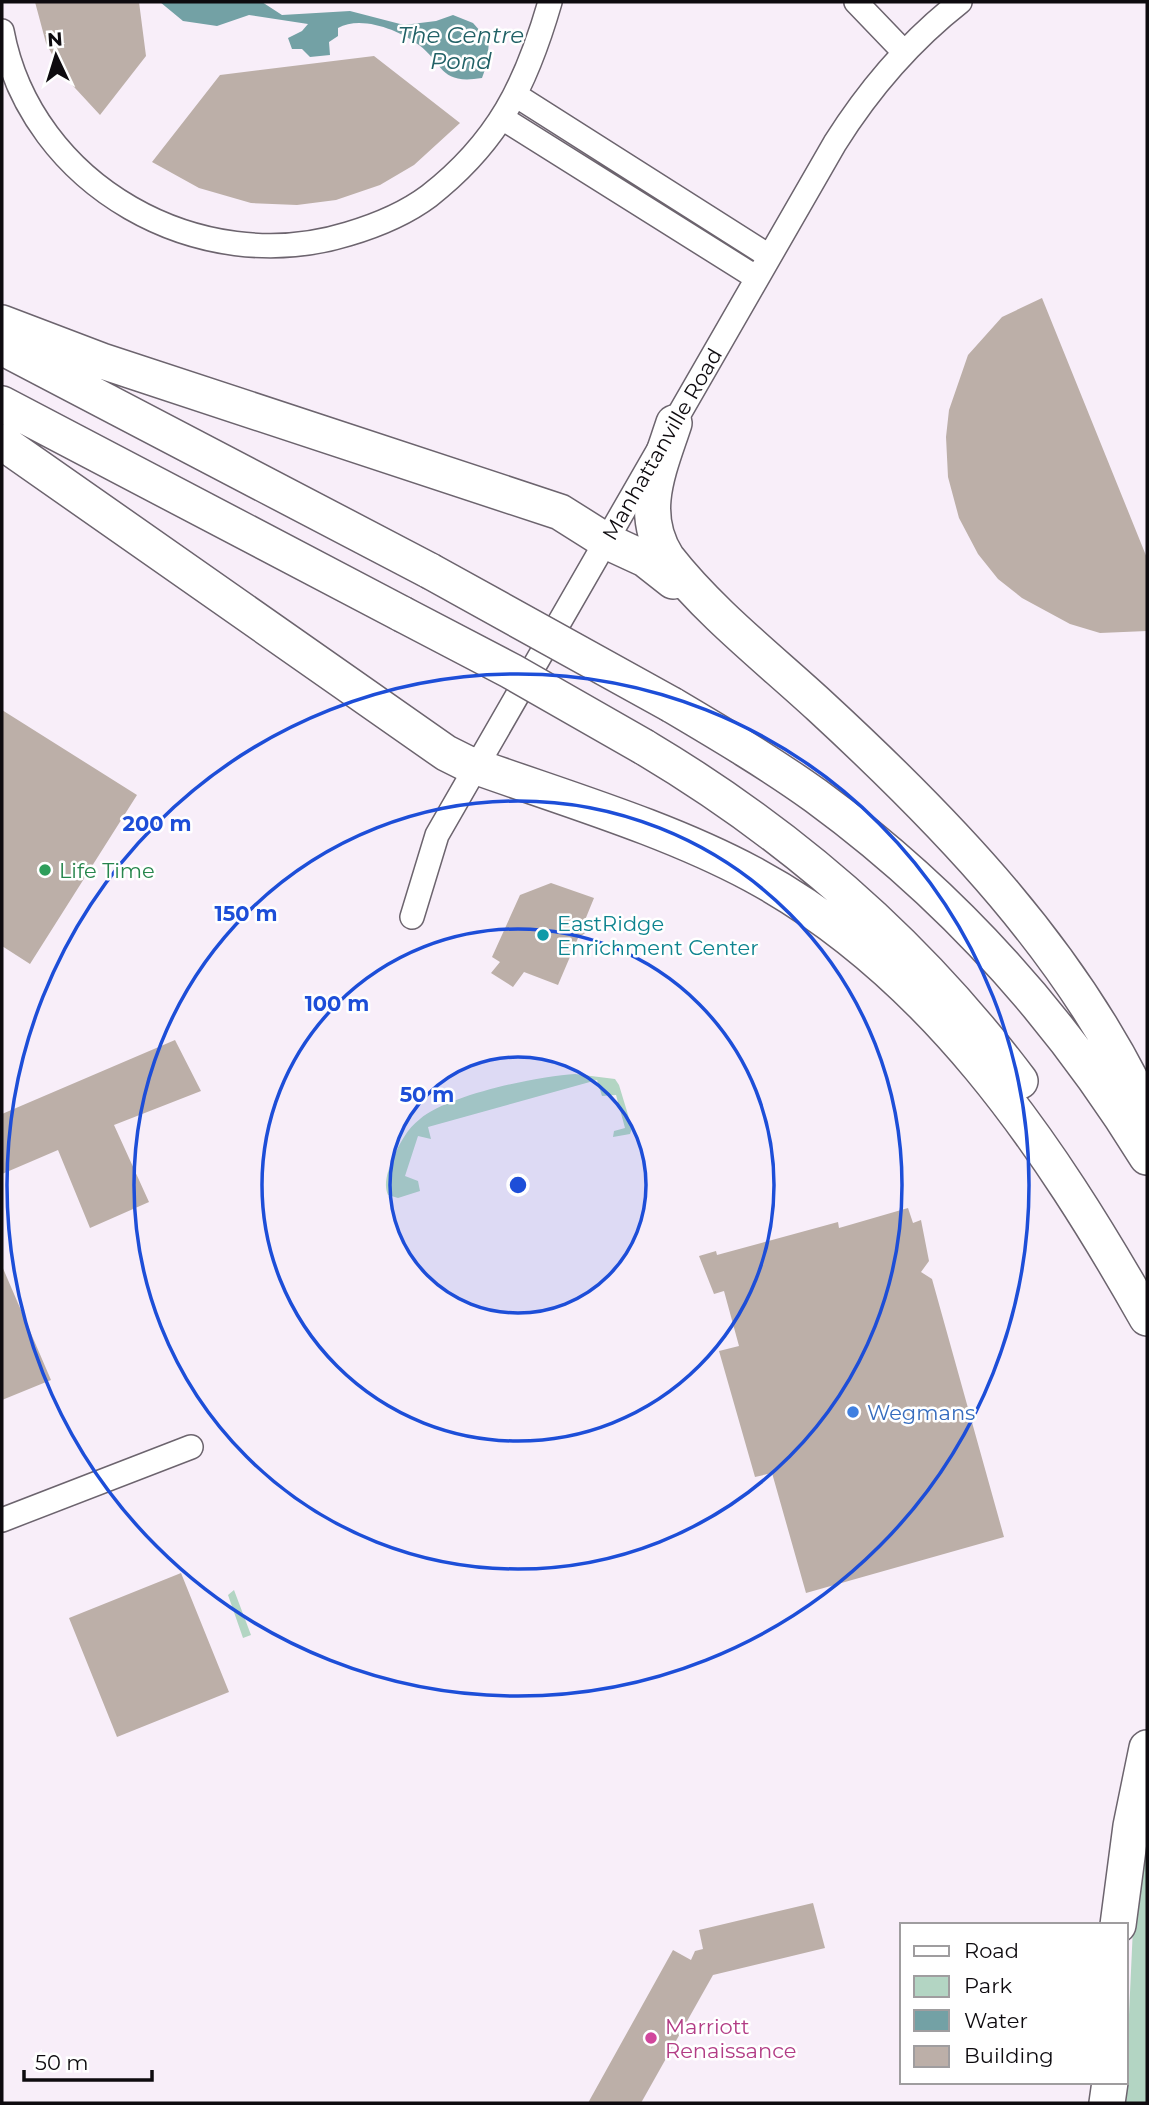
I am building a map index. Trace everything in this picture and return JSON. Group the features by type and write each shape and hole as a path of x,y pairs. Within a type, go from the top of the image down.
{"highway":[{"path":"2,323 102,361 570,516 606,541 645,559 776,666"},
{"path":"2,347 430,571 672,705 816,796 890,854 951,909 1002,962 1062,1033 1147,1157"},
{"path":"2,404 544,689 719,794 802,855 872,915 930,973 991,1043 1046,1116 1111,1221 1147,1293"},
{"path":"674,423 653,490 652,521 657,541 673,567 924,808 1006,895 1081,995 1113,1047 1147,1114"},
{"path":"2,442 456,759 658,833 738,867 801,904 859,946 929,1010 1004,1097 1079,1202 1147,1318"},
{"path":"1118,1923 1131,1826 1147,1748"},
{"path":"1107,2103 1112,2084"},
{"path":"1112,2084 1114,2103"}],"street":[{"path":"2,31 6,52 28,105 61,153 103,192 142,216 207,240 264,247 321,243 376,226 427,198 470,160 517,96 550,2"},
{"path":"856,2 904,52"},
{"name":"Manhattanville Road","path":"412,917 429,852 769,256 860,103 904,52 960,2"},
{"path":"517,96 769,256"},
{"path":"502,118 757,278"},
{"path":"2,1520 191,1447"}],"green space":[{"path":"575,1074 615,1079 632,1128 630,1134 613,1137 614,1131 625,1128 616,1095 602,1096 597,1080 428,1127 431,1139 418,1136 405,1176 418,1181 420,1191 398,1198 388,1195 387,1177 401,1142 415,1123 433,1110 494,1088 539,1078"},
{"path":"234,1590 251,1635 243,1638 228,1595"},
{"path":"1147,1820 1147,2103 1125,2103 1126,2084 1128,2084 1134,1905"}],"water":[{"name":"The Centre Pond","path":"160,2 262,2 282,15 350,11 404,25 436,21 453,15 473,23 489,41 487,64 482,78 450,76 411,39 380,26 358,23 338,28 338,36 329,42 330,55 310,57 302,49 292,49 288,38 302,31 308,24 249,15 217,26 183,21"}],"building":[{"path":"35,2 139,2 146,56 100,115 63,75 46,43"},
{"path":"374,56 460,123 414,165 380,185 336,200 297,205 251,203 199,188 152,162 220,75"},
{"path":"1042,298 1147,558 1147,631 1100,633 1070,624 1022,598 998,579 978,554 959,518 948,477 946,437 949,410 968,355 1002,317"},
{"name":"Life Time","path":"2,710 137,795 30,964 2,946"},
{"name":"EastRidge Enrichment Center","path":"551,883 594,898 583,925 588,931 578,938 558,985 524,972 513,987 491,973 500,962 492,957 520,895"},
{"path":"175,1040 201,1091 114,1125 149,1202 90,1228 58,1150 2,1174 2,1114"},
{"name":"Wegmans","path":"908,1208 913,1223 921,1220 929,1261 921,1272 932,1279 1004,1537 806,1593 772,1473 755,1477 719,1351 739,1346 724,1291 714,1294 699,1256 716,1251 717,1255 838,1222 839,1228"},
{"path":"2,1266 51,1380 2,1400"},
{"path":"181,1573 229,1692 117,1737 69,1618"},
{"name":"Marriott Renaissance","path":"813,1903 825,1948 713,1975 641,2103 588,2103 673,1950 691,1960 695,1951 703,1949 699,1930"}],"place":[{"name":"Life Time","path":"45,870"},
{"name":"EastRidge Enrichment Center","path":"543,935"},
{"name":"Wegmans","path":"853,1412"},
{"name":"Marriott Renaissance","path":"651,2038"}]}
